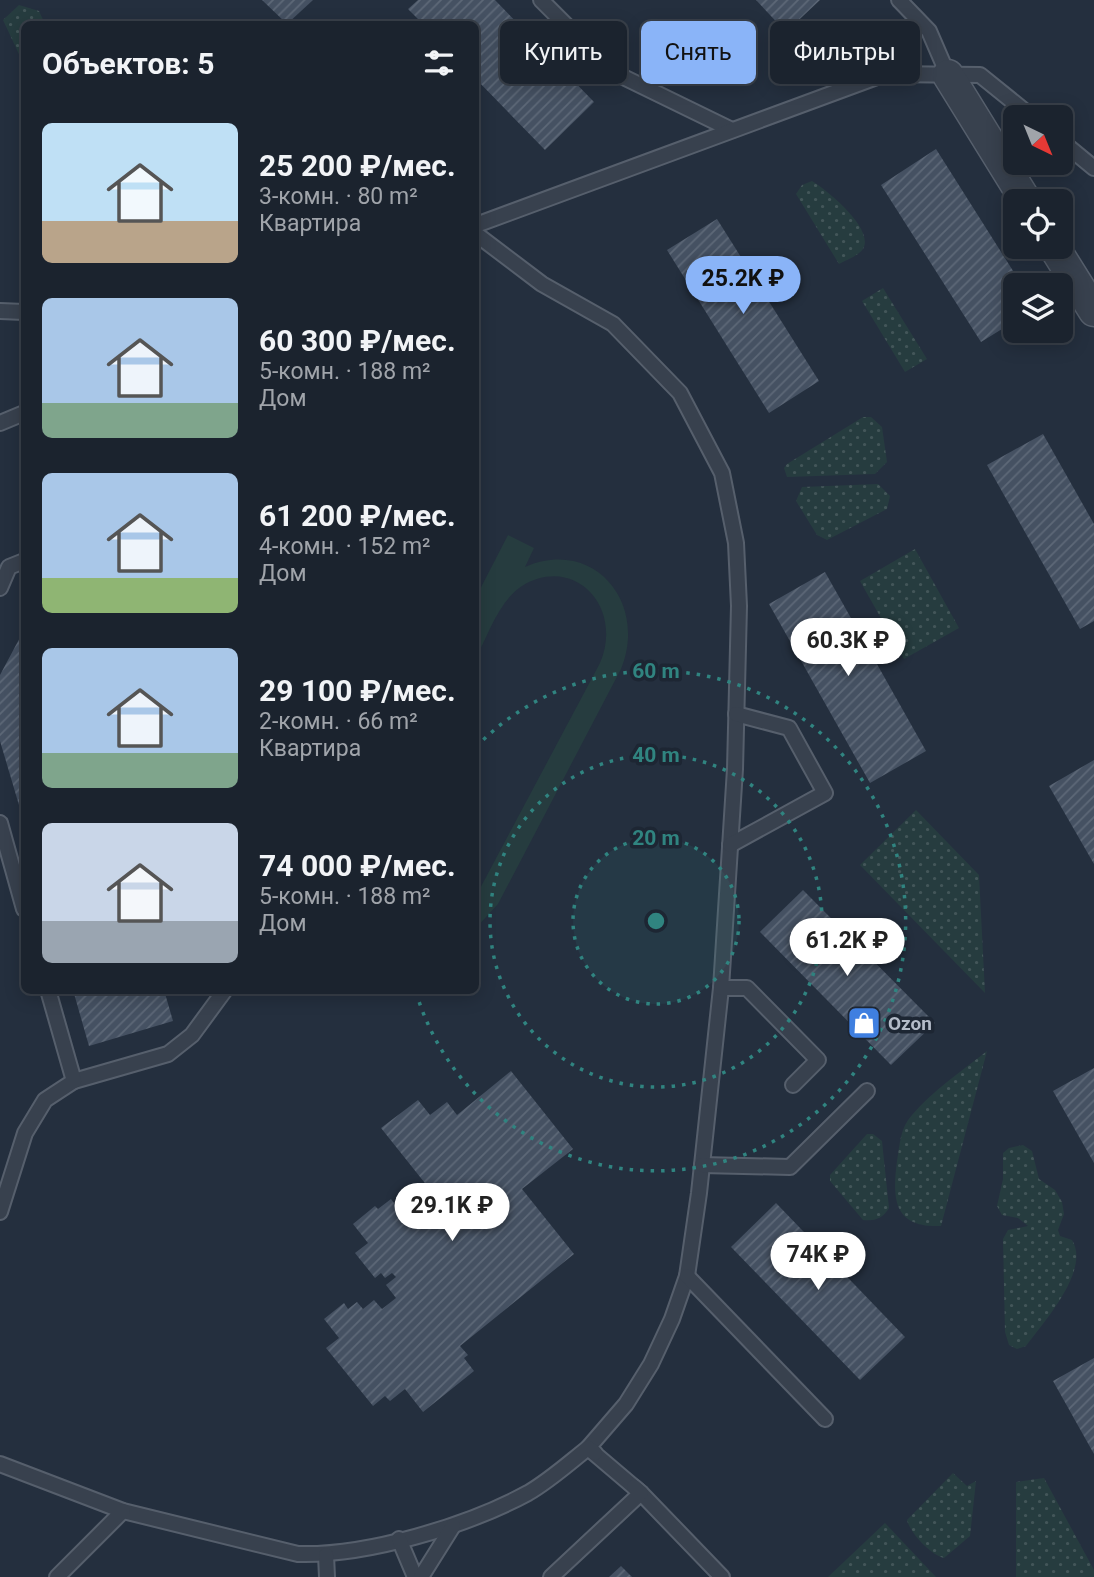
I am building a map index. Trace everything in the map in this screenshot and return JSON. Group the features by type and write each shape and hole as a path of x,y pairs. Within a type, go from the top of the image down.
{"street":[{"path":"948,75 1019,189"},
{"path":"1062,259 1094,311"}],"lane":[{"path":"541,0 613,72 732,130"},
{"path":"899,0 929,31 948,75"},
{"path":"479,224 885,74 980,75 1017,105"},
{"path":"1073,151 1094,168"},
{"path":"0,1464 123,1511 298,1554 326,1555 453,1526 530,1492 588,1448 626,1404 652,1364 672,1319 687,1276 702,1165 720,988 736,714 739,606 736,543 722,473 680,393 613,324 542,284 479,236"},
{"path":"0,311 21,312"},
{"path":"0,424 21,414"},
{"path":"0,589 9,566 21,562"},
{"path":"730,845 825,793 789,728 736,714"},
{"path":"0,823 21,898"},
{"path":"720,988 747,988 818,1060 793,1085"},
{"path":"49,994 74,1081"},
{"path":"0,1212 25,1133 45,1100 74,1081 168,1054 192,1035 222,994"},
{"path":"702,1165 790,1167 867,1091"},
{"path":"687,1276 825,1419"},
{"path":"588,1448 641,1493 722,1577"},
{"path":"551,1577 641,1493"},
{"path":"57,1577 123,1511"},
{"path":"421,1577 453,1526"},
{"path":"399,1539 415,1577"},
{"path":"326,1555 327,1577"}],"green space":[{"path":"19,5 39,11 44,21 21,21 21,59 3,20"},
{"path":"812,181 848,211 862,231 865,241 863,249 839,264 796,194 802,185"},
{"path":"883,288 927,359 905,372 862,301"},
{"path":"863,417 871,417 882,427 887,462 875,474 787,477 784,468 787,464"},
{"path":"878,484 890,496 887,509 827,540 817,535 796,501 802,487"},
{"path":"508,535 534,548 525,567 550,560 573,561 593,569 609,582 621,600 627,621 627,644 621,669 498,904 479,925 479,890 600,663 606,642 605,623 600,606 590,591 576,582 560,577 541,578 522,586 507,600 479,652 479,591"},
{"path":"915,549 959,628 904,659 860,581"},
{"path":"916,810 979,875 985,993 860,865"},
{"path":"987,1051 941,1226 914,1222 905,1217 896,1199 899,1148 905,1125 929,1098"},
{"path":"867,1134 873,1134 882,1141 889,1208 875,1220 863,1220 830,1181 830,1175"},
{"path":"1023,1145 1032,1151 1039,1179 1055,1190 1062,1202 1064,1214 1058,1230 1060,1236 1072,1240 1076,1252 1075,1266 1063,1296 1026,1346 1017,1349 1009,1345 1005,1332 1003,1239 1008,1230 1028,1226 1018,1218 1002,1215 997,1206 1003,1179 1003,1153 1009,1148"},
{"path":"953,1473 967,1486 976,1481 970,1536 944,1558 922,1543 907,1520"},
{"path":"1044,1478 1094,1570 1094,1577 1016,1577 1016,1482"},
{"path":"885,1523 936,1577 828,1577"}],"building":[{"path":"262,0 313,0 290,21 284,21"},
{"path":"418,0 495,0 515,21 500,21 500,84 577,84 594,102 545,150 479,82 479,21 420,21 408,9"},
{"path":"756,0 820,0 798,21 776,21"},
{"path":"936,149 1003,255 1003,259 1014,273 1003,273 1003,328 981,342 881,185"},
{"path":"717,219 819,381 769,413 667,250"},
{"path":"1043,434 1094,524 1094,621 1080,629 987,465"},
{"path":"825,572 926,751 870,783 769,604"},
{"path":"21,636 21,812 0,741 0,675"},
{"path":"1094,760 1094,864 1049,786"},
{"path":"803,890 935,1023 891,1065 760,932"},
{"path":"74,994 165,994 173,1021 89,1046"},
{"path":"1094,1068 1094,1163 1053,1091"},
{"path":"511,1071 573,1149 522,1189 574,1254 460,1346 468,1355 464,1358 474,1371 423,1412 405,1389 390,1401 385,1396 373,1406 326,1348 339,1338 324,1319 344,1303 348,1309 357,1302 363,1309 374,1300 382,1309 396,1298 386,1285 396,1277 392,1273 385,1278 381,1273 375,1278 355,1253 368,1243 353,1224 375,1206 378,1209 391,1199 400,1211 409,1204 416,1212 436,1197 381,1128 418,1100 430,1115 447,1102 457,1115"},
{"path":"776,1203 905,1337 860,1380 731,1247"},
{"path":"1094,1358 1094,1454 1053,1381"},
{"path":"621,1566 632,1577 609,1577"}],"place":[{"name":"Ozon","path":"864,1023"}]}
